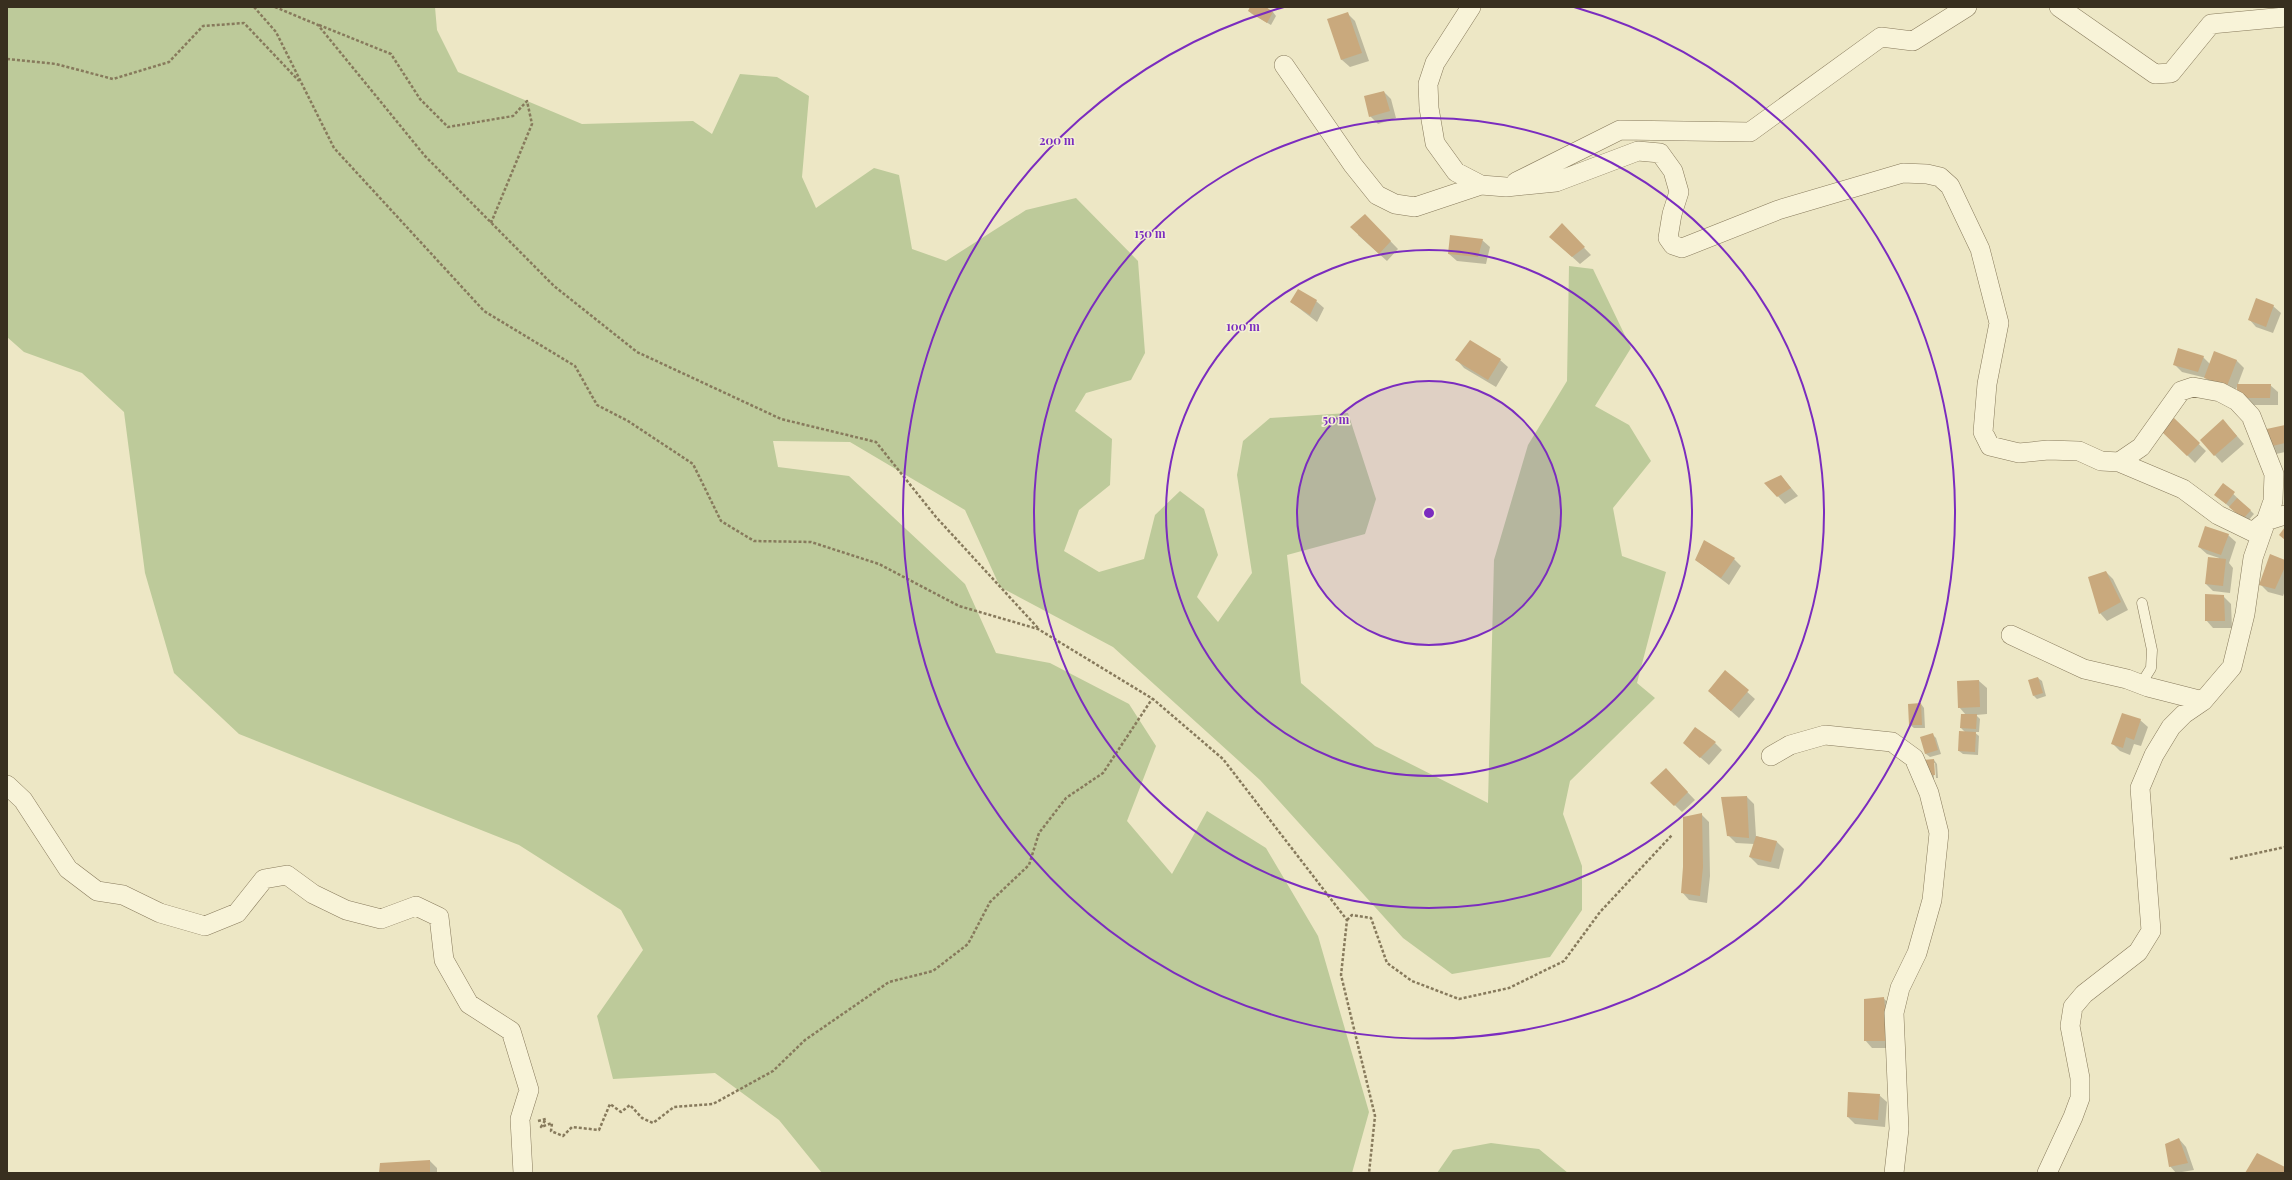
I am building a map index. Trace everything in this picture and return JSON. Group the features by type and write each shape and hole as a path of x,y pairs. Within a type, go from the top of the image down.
{"street":[{"path":"1470,7 1435,63 1428,84 1429,108 1435,143 1456,172 1481,184 1506,187 1556,182 1638,151 1660,153 1673,171 1679,192 1672,214 1668,238 1673,245 1682,248 1778,210 1903,173 1927,174 1940,177 1950,186 1980,249 1999,323 1987,384 1983,432 1990,446 2019,453 2048,450 2079,451 2101,461 2119,462 2183,489 2218,515 2253,532 2266,521 2285,515"},
{"path":"1506,187 1620,130 1750,132 1881,37 1913,41 1967,7"},
{"path":"2059,7 2155,74 2171,73 2211,24 2285,17"},
{"path":"1284,65 1353,165 1377,195 1395,204 1415,207 1481,184"},
{"path":"2047,1173 2073,1117 2080,1098 2080,1078 2070,1026 2073,1007 2084,994 2138,952 2151,932 2140,788 2154,755 2171,727 2184,714 2203,701 2232,667 2245,614 2253,558 2273,501 2274,474 2250,416 2237,401 2220,392 2193,387 2181,391 2142,447 2119,462"},
{"path":"2011,635 2084,669 2128,679 2203,701"},
{"path":"1771,756 1790,745 1825,735 1892,742 1914,758 1929,793 1939,833 1932,900 1916,953 1900,988 1894,1013 1899,1129 1896,1167 1894,1173"},
{"path":"7,785 23,800 68,869 97,891 122,895 167,915 205,926 237,913 264,879 287,875 313,894 346,910 381,919 416,906 439,918 444,960 469,1004 511,1031 529,1090 520,1119 523,1173"}],"lane":[{"path":"2141,684 2151,668 2152,650 2142,603"}],"path":[{"path":"254,7 276,32 334,148 484,311 575,366 598,405 628,421 693,464 721,521 754,541 811,542 878,564 959,606 1038,629 1152,699 1223,759 1347,920"},
{"path":"275,7 391,54 420,99 448,127 513,116 526,101 532,124 491,223"},
{"path":"7,59 56,64 113,79 169,62 203,26 244,23 302,84"},
{"path":"318,25 425,156 554,286 636,352 781,419 876,442 936,516 1038,629"},
{"path":"534,1119 534,1123 540,1119 546,1119 541,1127 552,1123 551,1131 563,1136 572,1127 599,1130 610,1104 621,1112 630,1105 642,1118 653,1123 674,1108 713,1104 773,1071 805,1040 889,982 933,971 968,944 990,902 1028,865 1039,833 1066,798 1103,773 1152,699"},
{"path":"1369,1173 1375,1116 1341,975 1347,920 1352,915 1371,918 1387,963 1412,981 1459,999 1509,988 1564,961 1600,912 1672,835"},
{"path":"2230,860 2285,847"}],"green space":[{"path":"7,7 435,7 437,30 458,72 582,124 693,121 712,134 740,74 777,77 809,96 802,177 816,208 874,168 899,175 912,249 946,261 1026,210 1076,198 1138,261 1145,353 1131,380 1086,393 1075,411 1112,439 1110,485 1079,510 1064,551 1099,572 1144,559 1155,515 1180,491 1204,509 1218,555 1197,597 1218,622 1252,573 1237,475 1243,441 1270,418 1348,413 1376,499 1365,534 1287,555 1301,683 1375,746 1488,803 1494,560 1528,445 1567,381 1569,266 1593,269 1631,348 1595,406 1629,425 1651,461 1613,508 1622,556 1666,572 1637,683 1655,698 1570,781 1563,814 1582,866 1582,910 1550,957 1452,974 1403,938 1260,780 1113,647 1000,587 965,510 850,442 773,441 778,467 849,476 965,584 996,653 1050,663 1129,704 1156,746 1127,821 1172,874 1207,811 1266,848 1318,936 1369,1112 1352,1173 822,1173 779,1120 715,1073 613,1079 597,1016 643,950 621,910 519,845 239,734 174,673 145,573 124,412 82,373 24,352 7,337"},
{"path":"1491,1143 1539,1149 1568,1173 1437,1173 1453,1150"}],"building":[{"path":"1250,7 1266,7 1273,12 1267,23 1248,11"},
{"path":"1348,12 1362,53 1341,60 1327,19"},
{"path":"1384,91 1390,111 1369,117 1364,96"},
{"path":"1365,214 1391,241 1379,254 1350,227"},
{"path":"1562,223 1585,247 1572,257 1549,237"},
{"path":"1450,235 1483,239 1478,257 1448,254"},
{"path":"1298,289 1317,300 1310,315 1290,302"},
{"path":"2256,298 2274,305 2266,327 2248,320"},
{"path":"1470,340 1501,359 1488,380 1455,360"},
{"path":"2178,348 2204,356 2198,372 2173,365"},
{"path":"2214,351 2237,360 2227,386 2204,378"},
{"path":"2237,384 2271,384 2270,398 2237,398"},
{"path":"2174,418 2200,443 2187,456 2161,431"},
{"path":"2223,419 2237,436 2214,456 2200,440"},
{"path":"2285,425 2285,443 2268,447 2262,430"},
{"path":"1781,475 1791,488 1777,497 1764,483"},
{"path":"2223,483 2235,492 2226,504 2214,495"},
{"path":"2237,498 2251,510 2243,519 2229,507"},
{"path":"2205,526 2229,534 2221,555 2198,547"},
{"path":"2285,527 2285,540 2279,535"},
{"path":"1704,540 1735,558 1721,578 1695,560"},
{"path":"2270,554 2285,560 2285,567 2275,589 2259,585"},
{"path":"2208,557 2226,559 2223,586 2205,584"},
{"path":"2106,571 2121,602 2099,614 2088,577"},
{"path":"2205,594 2224,595 2225,621 2205,621"},
{"path":"1725,670 1749,690 1731,711 1708,691"},
{"path":"2038,677 2043,693 2033,696 2028,680"},
{"path":"1979,680 1980,707 1958,708 1957,681"},
{"path":"1921,703 1922,725 1909,725 1908,704"},
{"path":"2122,713 2141,719 2134,740 2126,737 2123,748 2111,744"},
{"path":"1961,714 1977,714 1976,729 1960,728"},
{"path":"1695,727 1716,742 1700,758 1683,743"},
{"path":"1959,731 1976,732 1975,752 1958,751"},
{"path":"1933,733 1938,750 1925,754 1920,737"},
{"path":"1934,759 1935,775 1923,776 1923,760"},
{"path":"1666,768 1688,792 1674,806 1650,783"},
{"path":"1747,796 1749,838 1727,836 1721,797"},
{"path":"1702,813 1703,867 1700,896 1681,893 1683,867 1683,817"},
{"path":"1756,836 1777,841 1771,862 1749,857"},
{"path":"1884,997 1888,1041 1864,1041 1864,999"},
{"path":"1848,1092 1880,1094 1878,1120 1847,1117"},
{"path":"2179,1138 2188,1163 2169,1167 2165,1144"},
{"path":"2257,1153 2285,1167 2285,1173 2245,1173"},
{"path":"430,1160 430,1173 379,1173 380,1163"}]}
